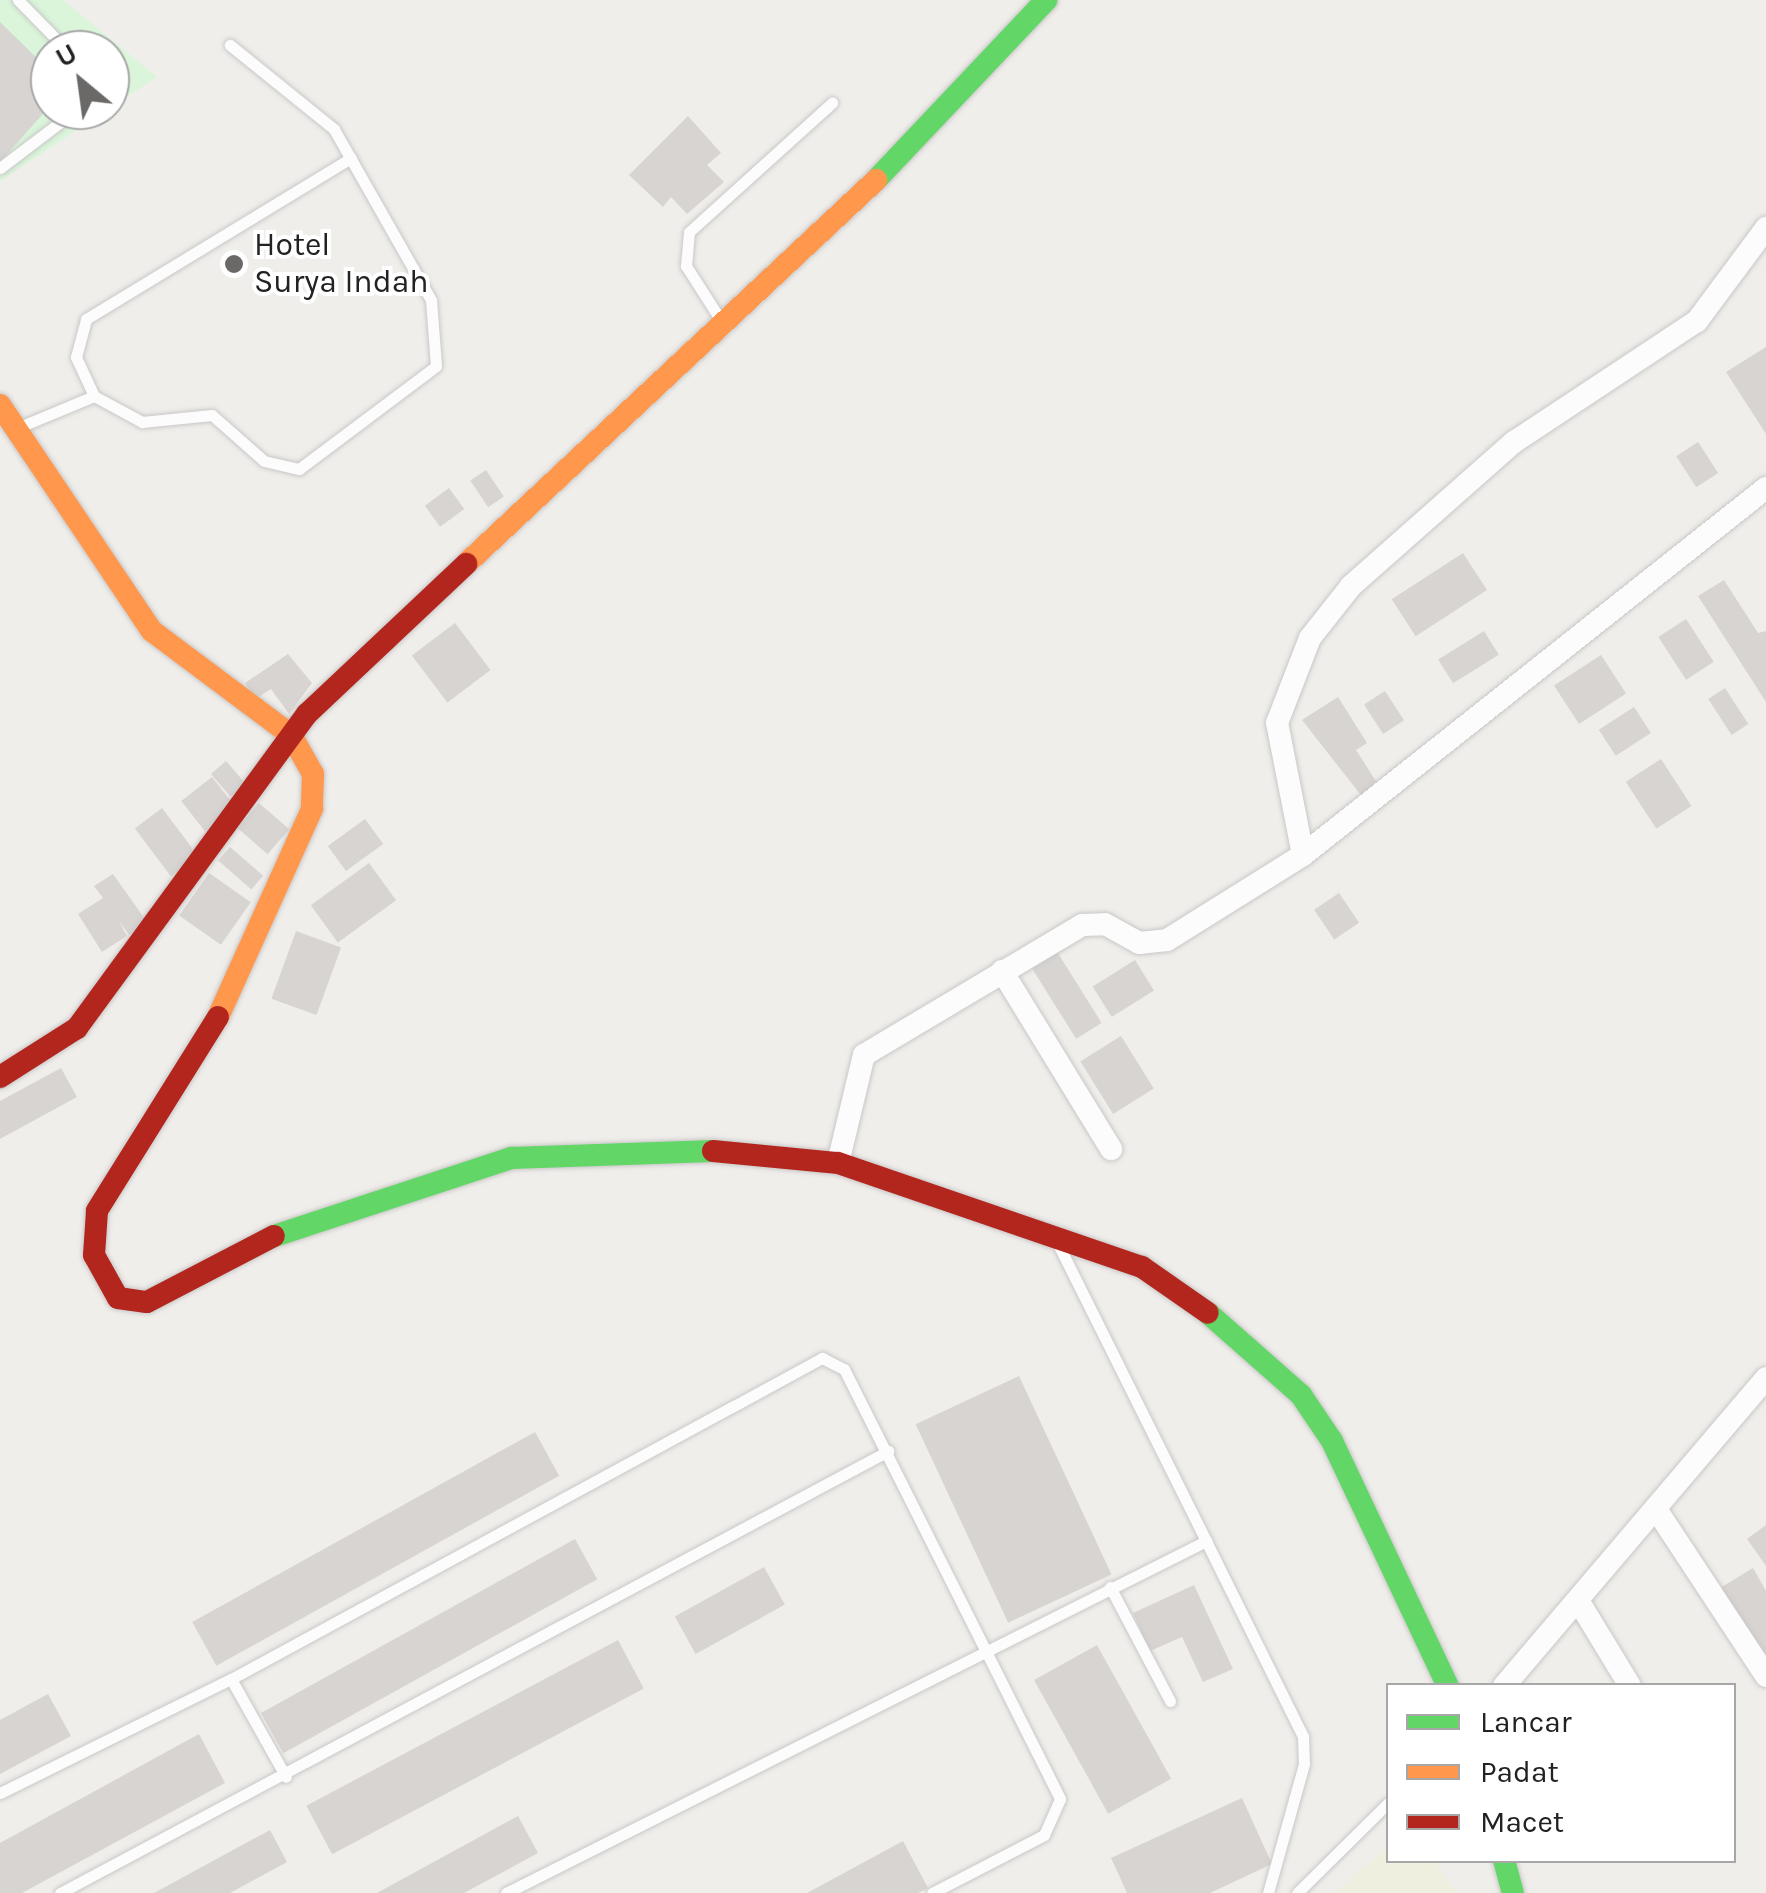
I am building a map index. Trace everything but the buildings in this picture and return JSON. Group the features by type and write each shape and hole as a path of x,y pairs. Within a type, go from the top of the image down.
{"main road":[{"path":"0,1078 78,1028 291,735 724,326 1046,0"},
{"path":"0,405 152,631 291,735 313,774 312,809 205,1045 97,1211 98,1266 126,1305 292,1227 511,1158 758,1150 838,1163 1142,1266 1302,1395 1446,1683"},
{"path":"1505,1863 1512,1893"}],"street":[{"path":"1303,855 1278,723 1310,638 1351,586 1514,442 1697,320 1766,228"},
{"path":"838,1163 864,1055 1002,972 1095,922 1139,944 1167,940 1303,855 1766,488"},
{"path":"1002,972 1111,1149"},
{"path":"1507,1683 1764,1387"},
{"path":"1656,1509 1766,1676"},
{"path":"1579,1602 1628,1683"}],"lane":[{"path":"18,0 47,30"},
{"path":"230,46 334,129 351,158 431,300 436,366 299,469 264,461 212,415 142,422 94,396 76,356 86,319 351,158"},
{"path":"724,326 686,266 688,232 832,103"},
{"path":"0,168 50,130"},
{"path":"17,428 94,396"},
{"path":"1054,1235 1303,1736 1304,1764 1268,1893"},
{"path":"0,1793 232,1679 814,1359 844,1369 988,1645 1060,1799 1044,1834 932,1893"},
{"path":"60,1893 286,1776 888,1451"},
{"path":"506,1893 988,1645 1206,1540"},
{"path":"1110,1587 1170,1701"},
{"path":"232,1679 286,1776"},
{"path":"1297,1893 1386,1805"}],"green space":[{"path":"0,0 63,0 100,30 30,30 30,130 77,130 0,181"},
{"path":"130,55 157,77 130,95"},
{"path":"1386,1848 1386,1863 1435,1863 1457,1893 1336,1893"}],"traffic: fast":[{"path":"876,180 1046,0"},
{"path":"274,1236 511,1158 713,1151"},
{"path":"1208,1313 1301,1395 1332,1441 1447,1683"},
{"path":"1505,1863 1513,1893"}],"traffic: slow":[{"path":"466,564 876,180"},
{"path":"0,405 152,631 291,735 313,774 312,809 218,1017"}],"traffic: jam":[{"path":"0,1077 77,1028 307,714 466,564"},
{"path":"218,1017 97,1211 94,1255 118,1298 147,1302 274,1236"},
{"path":"713,1151 838,1163 1142,1267 1208,1313"}],"place":[{"name":"Hotel Surya Indah","path":"234,264"}]}
